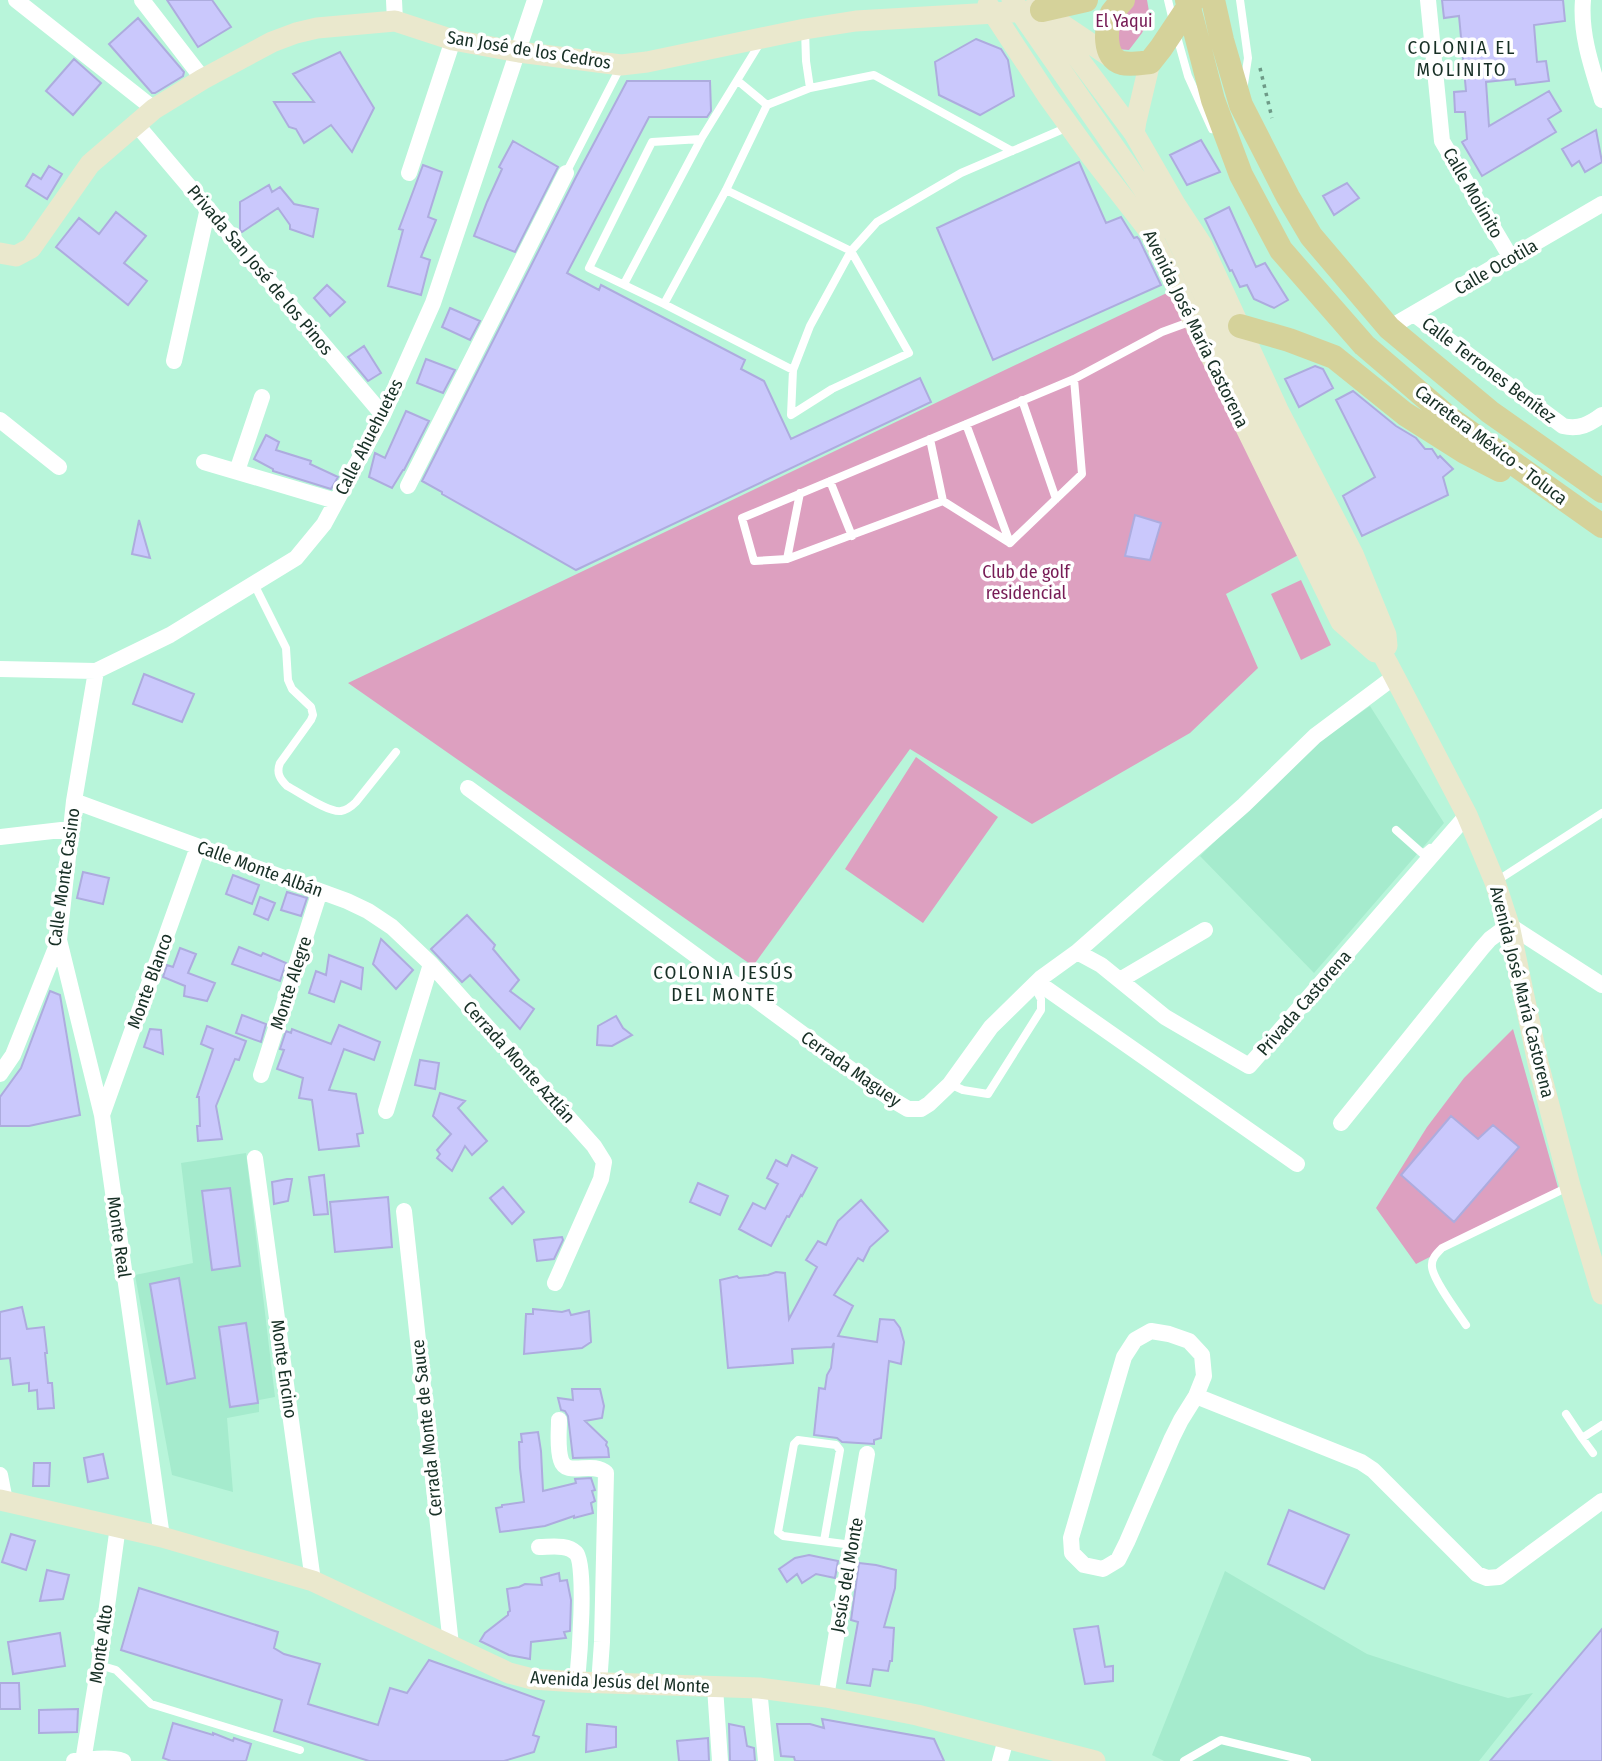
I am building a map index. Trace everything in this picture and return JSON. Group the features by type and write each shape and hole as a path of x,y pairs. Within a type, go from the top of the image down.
{"main road":[{"path":"1039,5 1086,0"},
{"path":"1123,0 1112,13 1108,44 1115,60 1121,63 1156,55 1193,0"},
{"name":"Carretera México - Toluca","path":"1187,0 1213,100 1241,175 1281,250 1364,345 1448,417 1593,520"},
{"name":"Carretera México - Toluca","path":"1213,0 1241,104 1311,236 1389,328 1490,412 1602,491"},
{"path":"1240,326 1334,357 1415,420 1465,452 1593,520"}],"street":[{"path":"16,0 154,109"},
{"path":"142,0 203,79"},
{"name":"Calle Ahuehuetes","path":"0,669 96,671 170,635 296,558 324,524 383,415 433,303 535,0"},
{"name":"Avenida José María Castorena","path":"1012,0 1174,233 1356,607 1465,812 1495,882 1509,925 1538,1063 1602,1294"},
{"name":"Calle Molinito","path":"1428,0 1443,141 1511,258"},
{"path":"1583,0 1588,56 1602,100"},
{"path":"1039,5 1115,60"},
{"name":"San José de los Cedros","path":"8,254 31,247 90,163 154,109 272,42 296,33 395,11 453,40 519,52 621,65 856,21 990,7 1039,5"},
{"name":"Avenida José María Castorena","path":"1039,5 1134,133 1202,245 1278,410 1353,554 1386,635 1392,671"},
{"name":"Avenida José María Castorena","path":"990,7 1070,126 1150,232 1341,622 1392,671"},
{"path":"409,173 453,40"},
{"path":"1134,133 1156,55"},
{"name":"Privada San José de los Pinos","path":"136,125 383,415"},
{"path":"408,486 566,173"},
{"name":"Calle Ocotila","path":"1389,328 1602,204"},
{"path":"174,361 208,208"},
{"name":"Calle Terrones Benítez","path":"1414,314 1563,426 1573,429 1581,427 1602,415"},
{"path":"237,471 262,397"},
{"path":"0,420 59,467"},
{"path":"204,462 336,502"},
{"name":"Calle Monte Casino","path":"0,1074 59,940 70,830 96,671"},
{"name":"Cerrada Maguey","path":"468,788 891,1099 908,1109 921,1109 950,1084 991,1027 1041,978 1077,952 1244,805 1315,736 1392,671"},
{"name":"Calle Monte Albán","path":"74,801 368,911 392,927 431,964"},
{"name":"Privada Castorena","path":"1077,952 1101,965 1165,1017 1249,1066 1465,812"},
{"path":"0,837 70,830"},
{"name":"Monte Blanco","path":"102,1115 198,846"},
{"name":"Monte Alegre","path":"261,1075 320,891"},
{"path":"1341,1123 1482,948 1509,925 1602,985"},
{"path":"1120,980 1205,930"},
{"name":"Monte Real","path":"59,940 102,1115 162,1537"},
{"path":"386,1111 431,964"},
{"name":"Cerrada Monte Aztlán","path":"431,964 594,1146 604,1162 601,1179 555,1283"},
{"path":"1036,984 1297,1164"},
{"name":"Monte Encino","path":"255,1158 313,1581"},
{"name":"Cerrada Monte de Sauce","path":"404,1211 451,1645"},
{"path":"1151,1331 1189,1341 1202,1355 1204,1376 1196,1396 1181,1420 1118,1560 1103,1569 1084,1565 1072,1553 1071,1538 1124,1357 1135,1340 1151,1331"},
{"path":"1196,1396 1361,1462 1373,1470 1476,1574 1487,1578 1499,1577 1602,1502"},
{"path":"559,1420 560,1458 564,1466 603,1469 606,1473 599,1684"},
{"name":"Jesús del Monte","path":"826,1697 867,1454"},
{"path":"0,1475 2,1500"},
{"name":"Avenida Jesús del Monte","path":"2,1500 162,1537 313,1581 509,1673 532,1679 599,1684 759,1688 826,1697 917,1716 1096,1761"},
{"name":"Monte Alto","path":"83,1761 118,1526"},
{"path":"539,1547 563,1547 574,1550 580,1558 577,1682"},
{"path":"715,1687 720,1761"},
{"path":"759,1688 766,1761"},
{"path":"1000,1761 1006,1739"},
{"path":"74,1761 123,1761"}],"lane":[{"path":"1168,0 1188,76 1212,131 1241,175"},
{"path":"1240,0 1248,58 1241,104"},
{"path":"805,29 810,88"},
{"path":"624,284 701,139 764,38"},
{"path":"566,173 621,65"},
{"path":"664,304 726,190 767,105 810,88 874,75 1012,151"},
{"path":"738,81 767,105"},
{"path":"726,190 851,251 909,353 832,389 791,415 793,370 810,326 851,251 877,222 961,173 1070,126"},
{"path":"701,139 652,142 589,268 793,370"},
{"path":"943,501 787,559 754,561 742,518 1073,379 1162,332 1194,320 1240,326"},
{"path":"1010,543 1082,474 1073,379"},
{"path":"1022,400 1056,499"},
{"path":"967,424 1010,543"},
{"path":"930,439 943,501 1010,543"},
{"path":"830,481 852,536"},
{"path":"787,559 800,494"},
{"path":"254,584 286,648 288,680 292,689 313,711 312,720 280,763 278,769 281,780 287,786 338,812 350,808 356,802 396,752"},
{"path":"1396,830 1423,854 1465,812"},
{"path":"1495,882 1602,813"},
{"path":"950,1084 963,1090 988,1094 1041,1010 1036,984"},
{"path":"1466,1325 1434,1275 1434,1255 1442,1248 1570,1186"},
{"path":"1566,1414 1593,1453"},
{"path":"1582,1438 1602,1426"},
{"path":"824,1541 840,1450 836,1446 798,1440 794,1444 779,1532 783,1536 852,1545"},
{"path":"99,1665 116,1670 151,1704 300,1750"},
{"path":"1188,1760 1221,1740 1307,1761"}],"path":[{"path":"1258,63 1272,117"}],"shaded area":[{"path":"1370,706 1444,823 1314,973 1200,856 1303,753"},
{"path":"246,1153 275,1397 259,1400 259,1412 227,1418 233,1492 172,1475 135,1275 193,1263 181,1163"},
{"path":"1225,1571 1367,1654 1508,1698 1533,1693 1479,1761 1164,1761 1152,1755"}],"green space":[{"name":"El Yaqui","path":"1112,0 1147,0 1150,17 1129,50 1116,49"},
{"name":"Club de golf residencial","path":"1171,291 1302,553 1226,594 1258,668 1190,733 1032,824 910,749 753,966 348,683"},
{"path":"1301,580 1331,645 1301,660 1271,594"},
{"path":"916,757 998,817 923,923 845,869"},
{"path":"1513,1029 1559,1191 1416,1264 1376,1208 1427,1127 1464,1078"}],"building":[{"path":"167,0 212,0 231,27 198,47"},
{"path":"1442,0 1563,0 1565,21 1534,25 1537,62 1546,61 1549,81 1516,85 1515,79 1486,82 1489,126 1549,91 1561,111 1548,119 1556,132 1482,176 1462,142 1467,139 1465,112 1455,112 1454,92 1466,91 1459,16 1444,18"},
{"path":"138,18 184,72 183,76 155,93 152,93 109,44"},
{"path":"976,39 1001,49 1008,60 1014,96 980,115 939,95 935,62"},
{"path":"340,52 374,108 352,152 331,125 304,143 296,129 289,127 274,102 314,102 293,74"},
{"path":"74,59 101,83 73,115 46,91"},
{"path":"627,81 710,81 711,111 707,117 649,117 567,273 599,290 601,285 745,360 741,369 764,381 791,439 920,378 931,402 576,570 422,481"},
{"path":"1596,130 1602,162 1585,172 1579,161 1572,166 1562,149"},
{"path":"1201,140 1220,172 1187,185 1170,155"},
{"path":"513,141 558,167 515,252 474,236 502,169 499,167"},
{"path":"1079,162 1106,223 1121,217 1134,238 1139,239 1161,285 993,360 937,228"},
{"path":"423,165 442,172 428,217 436,220 421,257 430,260 421,295 388,286 403,230 399,229"},
{"path":"49,166 62,174 47,199 26,186 33,174 41,179"},
{"path":"1347,183 1359,198 1334,215 1323,196"},
{"path":"269,185 272,192 280,187 294,204 318,209 313,237 290,229 278,208 242,232 240,230 240,202"},
{"path":"1229,207 1256,267 1265,263 1288,300 1274,308 1254,299 1247,285 1240,287 1205,219"},
{"path":"116,212 146,236 124,263 147,281 128,305 56,247 79,218 99,234"},
{"path":"327,285 345,302 330,316 314,298"},
{"path":"450,308 480,321 470,340 442,327"},
{"path":"364,346 381,373 368,381 348,357"},
{"path":"426,359 455,370 443,393 417,383"},
{"path":"1315,366 1323,369 1333,388 1299,407 1285,379"},
{"path":"1353,391 1396,426 1416,438 1425,449 1432,449 1438,458 1440,456 1453,469 1443,477 1448,495 1362,536 1343,496 1375,477 1336,400"},
{"path":"406,411 429,421 392,488 369,477 375,453 385,458"},
{"path":"266,435 279,442 276,450 311,461 310,464 338,477 331,489 273,471 254,459"},
{"path":"1135,515 1161,523 1150,560 1125,556"},
{"path":"139,520 150,558 132,554"},
{"path":"144,674 194,694 182,722 133,704"},
{"path":"83,872 109,878 103,904 77,898"},
{"path":"233,875 259,885 252,904 226,894"},
{"path":"287,892 307,898 301,916 281,910"},
{"path":"260,897 275,903 268,920 254,914"},
{"path":"467,915 495,945 493,949 519,980 510,991 534,1009 520,1029 470,975 462,982 431,949"},
{"path":"381,939 413,970 396,989 373,964"},
{"path":"239,947 286,963 280,981 232,964"},
{"path":"180,948 196,954 188,973 215,983 207,1001 184,996 185,986 163,977 167,965 173,967"},
{"path":"329,955 363,968 361,989 341,981 334,1002 309,993 316,971 326,975"},
{"path":"50,991 60,995 80,1115 29,1126 0,1126 0,1097 21,1068"},
{"path":"242,1015 266,1024 261,1042 236,1033"},
{"path":"616,1016 623,1028 632,1035 612,1046 597,1045 598,1026"},
{"path":"339,1025 380,1042 374,1060 344,1049 329,1090 356,1094 363,1133 357,1134 359,1146 319,1150 312,1100 299,1098 303,1078 277,1069 284,1050 280,1049 286,1031 291,1033 292,1029 331,1044"},
{"path":"207,1026 246,1041 239,1060 235,1059 216,1106 222,1139 198,1141 197,1126 200,1126 197,1097 213,1049 201,1044"},
{"path":"150,1029 161,1030 163,1054 144,1047"},
{"path":"420,1060 439,1063 435,1089 415,1085"},
{"path":"440,1093 465,1101 458,1108 487,1141 472,1155 465,1146 452,1171 437,1158 440,1154 437,1150 451,1134 433,1116"},
{"path":"1451,1116 1478,1139 1493,1125 1519,1147 1454,1222 1401,1175"},
{"path":"792,1155 817,1168 771,1246 739,1229 753,1203 765,1209 778,1184 767,1178 776,1160 787,1166"},
{"path":"324,1175 328,1214 314,1215 309,1177"},
{"path":"292,1179 288,1201 274,1204 272,1182"},
{"path":"698,1183 728,1196 720,1215 690,1202"},
{"path":"503,1187 524,1212 512,1224 490,1198"},
{"path":"230,1188 240,1266 212,1270 202,1191"},
{"path":"388,1197 392,1247 335,1252 330,1202"},
{"path":"861,1200 888,1231 870,1247 863,1261 858,1258 834,1295 853,1306 838,1336 877,1342 880,1319 894,1320 900,1328 904,1342 901,1364 889,1361 881,1438 874,1440 874,1444 842,1442 837,1438 814,1435 819,1388 825,1389 834,1343 832,1347 792,1349 793,1363 728,1368 720,1280 737,1276 739,1278 785,1273 789,1319 817,1267 806,1260 818,1241 826,1245 838,1221"},
{"path":"562,1237 554,1259 537,1261 534,1240"},
{"path":"179,1278 195,1378 167,1384 150,1284"},
{"path":"22,1307 27,1329 44,1327 48,1383 52,1383 54,1408 38,1409 37,1390 29,1391 29,1383 13,1385 10,1358 0,1359 0,1312"},
{"path":"533,1309 562,1312 569,1310 571,1315 589,1311 591,1342 582,1348 524,1354 526,1314 533,1314"},
{"path":"246,1323 258,1403 230,1407 219,1327"},
{"path":"572,1389 600,1389 604,1406 602,1418 585,1421 607,1442 609,1457 573,1458 568,1416 561,1410 558,1398 573,1400"},
{"path":"538,1432 543,1491 576,1483 575,1479 591,1478 595,1490 592,1491 595,1501 591,1503 593,1513 545,1526 500,1532 496,1508 524,1502 520,1468 521,1434"},
{"path":"103,1454 108,1478 88,1482 84,1458"},
{"path":"34,1463 50,1463 49,1486 33,1486"},
{"path":"1289,1510 1349,1535 1324,1589 1268,1564"},
{"path":"11,1534 35,1541 26,1570 2,1562"},
{"path":"809,1555 838,1561 835,1578 816,1574 802,1583 797,1574 787,1582 779,1569 795,1558"},
{"path":"859,1563 896,1570 895,1588 884,1627 894,1628 892,1661 888,1671 873,1669 870,1686 847,1683 858,1622 851,1620"},
{"path":"47,1570 69,1575 63,1599 40,1601"},
{"path":"559,1573 560,1581 567,1580 571,1600 570,1631 564,1632 566,1638 531,1642 530,1659 509,1655 480,1641 485,1633 508,1615 510,1611 507,1589 525,1584 542,1585 541,1578"},
{"path":"139,1588 278,1632 274,1648 284,1654 320,1664 308,1704 378,1725 390,1688 407,1693 429,1660 544,1701 533,1735 539,1737 534,1752 504,1761 369,1761 274,1731 282,1700 121,1650"},
{"path":"1098,1626 1105,1667 1113,1666 1113,1681 1085,1684 1074,1629"},
{"path":"1602,1629 1602,1761 1490,1761"},
{"path":"60,1633 65,1666 13,1674 8,1642"},
{"path":"0,1683 19,1683 20,1709 0,1709"},
{"path":"78,1709 77,1732 39,1733 39,1710"},
{"path":"822,1719 934,1739 944,1761 795,1761 794,1757 781,1756 777,1724 810,1724 824,1728"},
{"path":"173,1723 251,1744 246,1761 171,1761 163,1758"},
{"path":"587,1724 616,1727 616,1747 586,1752"},
{"path":"729,1724 744,1727 747,1746 754,1748 755,1761 730,1761"},
{"path":"708,1738 709,1761 679,1761 677,1741"}],"district":[{"name":"COLONIA EL MOLINITO","path":"1462,58"},
{"name":"COLONIA JESÚS DEL MONTE","path":"724,983"}]}
